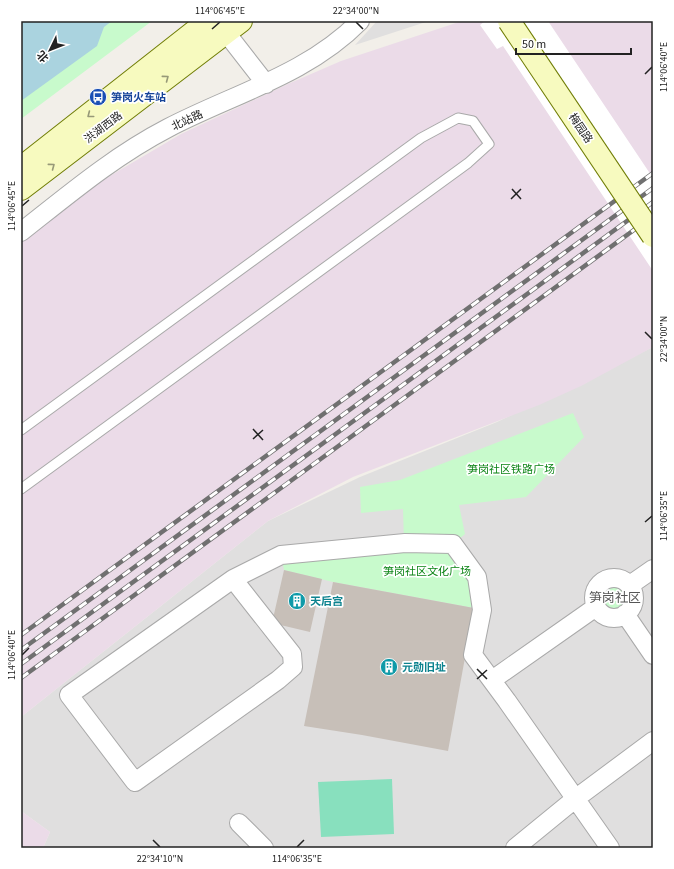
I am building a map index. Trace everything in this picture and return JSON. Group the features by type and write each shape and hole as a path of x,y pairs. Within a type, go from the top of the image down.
{"main road":[{"name":"梅园路","path":"509,21 653,236"},
{"name":"梅园路","path":"526,21 653,212"},
{"name":"洪湖西路","path":"21,168 223,24"},
{"name":"洪湖西路","path":"21,189 223,24"}],"street":[{"name":"北站路","path":"21,232 89,179 129,151 168,128 295,70 346,36 360,21"},
{"path":"223,24 266,84"},
{"path":"233,580 292,654 293,666 278,680 135,782 69,695 233,580 281,555 405,543 453,544 477,577 482,610 473,655 507,700 610,848"},
{"path":"630,585 653,569"},
{"path":"619,578 630,585 633,591 633,604 625,614 619,617 606,616 596,607 594,594 601,583 606,579 619,578"},
{"path":"492,680 596,607"},
{"path":"625,614 653,655"},
{"path":"514,848 575,799 653,741"},
{"path":"239,823 264,848"}],"lane":[{"path":"21,430 421,138 458,118 473,121 489,144 468,164 21,489"}],"shaded area":[{"path":"377,21 429,21 355,45"},
{"path":"462,21 653,21 653,347 581,386 539,405 353,477 268,521 21,717 21,238 103,180 181,134 341,61"},
{"path":"653,347 653,848 43,848 50,832 21,811 21,717 268,521 360,477 497,422"},
{"path":"21,811 50,832 43,848 21,848"}],"green space":[{"path":"21,21 152,21 21,119"},
{"name":"笋岗社区铁路广场","path":"573,413 584,437 526,497 459,505 465,534 453,544 471,582 474,608 333,582 284,570 281,555 404,543 403,509 361,513 360,487 400,480"},
{"path":"610,579 618,579 628,584 632,591 632,605 628,612 618,617 610,617 600,612 598,609 595,602 595,594 600,584 603,582"},
{"path":"392,779 394,834 321,837 318,782"}],"water":[{"path":"21,21 112,21 104,27 97,46 21,101"}],"pier":[{"path":"485,21 548,21 653,178 653,271 503,46 497,49 480,25"}],"building":[{"name":"天后宫","path":"284,570 322,579 310,632 272,623"},
{"name":"元勋旧址","path":"333,582 474,608 448,751 304,726"}],"railway":[{"path":"21,635 653,173"},
{"path":"21,650 653,188"},
{"path":"21,664 653,202"},
{"path":"21,678 653,216"}],"place":[{"name":"笋岗火车站","path":"98,97"},
{"name":"天后宫","path":"297,601"},
{"name":"元勋旧址","path":"389,667"}],"district":[{"name":"笋岗社区","path":"615,597"}],"park label":[{"name":"笋岗社区文化广场","path":"427,571"}]}
